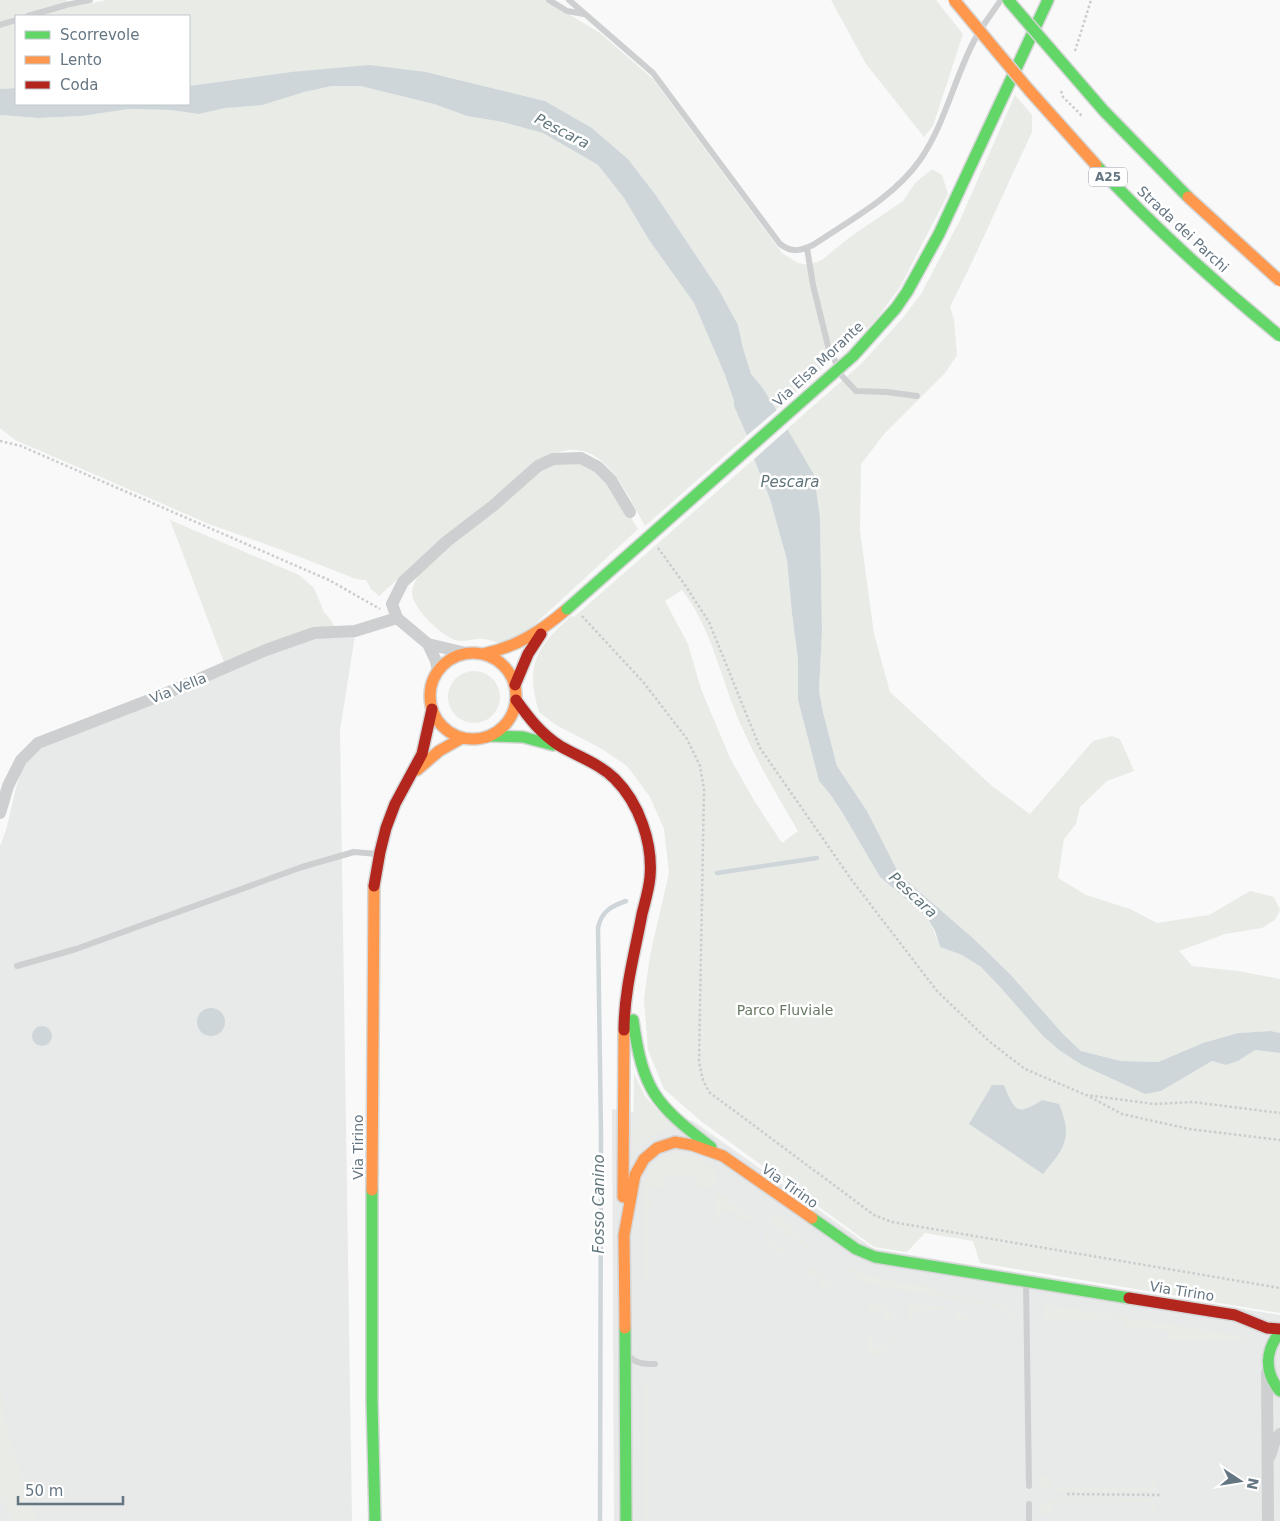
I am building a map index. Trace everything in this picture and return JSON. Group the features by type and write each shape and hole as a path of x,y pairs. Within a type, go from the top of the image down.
{"main road":[{"name":"Strada dei Parchi","path":"954,0 1033,95 1119,189 1204,271 1280,336"},
{"name":"Strada dei Parchi","path":"1008,0 1060,63 1140,150 1205,214 1280,281"},
{"name":"Via Elsa Morante","path":"483,654 519,645 546,627 853,356 896,308 939,234 1048,0"},
{"name":"Via Elsa Morante","path":"515,685 528,654 546,627"},
{"path":"490,736 498,732 511,718 516,700 515,685 501,662 483,654 466,653 450,660 438,671 432,683 430,696 432,709 436,719 443,727 452,734 462,738 476,739 490,736 533,739 554,745 603,769 614,778 631,800 646,834 650,877 628,984 624,1020 624,1235"},
{"path":"516,700 537,729 572,753"},
{"name":"Via Tirino","path":"375,1521 372,1400 373,901 375,872 386,828 395,804 421,755 432,709"},
{"name":"Via Tirino","path":"408,780 426,762 462,738"},
{"path":"628,984 637,1048 647,1083 665,1109 723,1156"},
{"name":"Via Tirino","path":"626,1521 624,1235 635,1175 640,1164 648,1155 663,1145 674,1142 692,1145 723,1156 856,1249 875,1257 1235,1315 1267,1328 1280,1331"},
{"path":"1280,1331 1273,1340 1268,1352 1267,1366 1270,1377 1280,1391"}],"street":[{"path":"438,671 436,660 428,644 397,618 392,604 403,582 446,542 494,505 538,466 553,459 581,458 598,467 611,480 630,512"},
{"name":"Via Vella","path":"0,813 8,786 21,760 38,743 162,695 266,650 314,633 355,631 397,618"},
{"path":"428,644 466,653"},
{"path":"1267,1366 1268,1521"},
{"path":"1267,1463 1274,1443 1280,1434"}],"lane":[{"path":"31,15 90,0"},
{"path":"549,0 567,11 586,14"},
{"path":"570,0 653,72 780,244 787,249 795,251 807,248 884,197 921,160 974,40 1002,0"},
{"path":"0,25 15,20"},
{"path":"807,248 813,285 828,346 842,376 856,391 887,392 917,396"},
{"path":"17,966 76,949 302,867 354,852 379,854"},
{"path":"1026,1281 1029,1486"},
{"path":"624,1350 640,1364 655,1364"},
{"path":"1029,1504 1029,1521"}],"path":[{"path":"0,441 20,446 329,580 397,618"},
{"path":"655,545 685,585 709,622 760,748 851,879 937,991 990,1042 1025,1069 1086,1095 1122,1114 1179,1127 1280,1140"},
{"path":"580,615 644,683 687,739 700,766 704,789 699,1062 703,1080 709,1092 874,1215 892,1222 1280,1288"},
{"path":"1086,1095 1154,1104 1193,1102 1280,1113"},
{"path":"1067,1494 1160,1495"}],"shaded area":[{"path":"355,635 340,731 352,1521 0,1521 0,846 25,761 46,744 312,638"},
{"path":"612,1109 693,1121 874,1249 1280,1315 1280,1521 614,1521"}],"green space":[{"path":"0,0 67,0 67,8 107,0 545,0 600,33 653,79 782,253 798,263 809,265 822,260 850,237 903,201 915,183 932,169 942,175 948,194 900,287 875,321 776,410 762,387 751,374 738,325 719,290 655,194 628,159 592,128 545,101 426,72 291,72 190,86 190,15 15,15 15,88 0,89"},
{"path":"831,0 936,0 963,34 933,126 924,137 866,64"},
{"path":"332,86 360,86 434,104 467,116 503,122 543,133 598,165 624,198 649,240 694,303 725,375 734,406 747,436 645,526 618,479 599,459 587,452 575,450 545,456 443,538 379,596 371,589 366,580 356,579 209,524 15,440 0,428 0,115 38,118 82,116 129,109 170,110 199,114"},
{"path":"1015,95 1032,115 1032,132 950,307 954,319 957,355 945,373 885,433 861,464 860,531 874,634 890,692 992,786 1030,814 1093,741 1112,736 1120,739 1134,771 1107,781 1080,807 1076,824 1064,839 1058,878 1086,895 1130,909 1157,923 1209,915 1250,891 1274,897 1280,910 1275,920 1262,928 1225,934 1179,951 1192,966 1238,971 1280,979 1280,1033 1271,1031 1238,1033 1203,1043 1158,1062 1121,1061 1081,1051 1063,1034 1011,975 974,939 899,874 867,811 837,766 819,691 822,630 820,518 794,441 787,429 861,364 902,319 921,294 960,220"},
{"name":"Parco Fluviale","path":"754,459 770,499 787,560 798,659 798,700 819,781 842,812 880,877 926,916 940,947 962,955 981,967 1043,1036 1059,1050 1082,1065 1145,1094 1161,1091 1212,1061 1226,1065 1238,1061 1255,1050 1280,1053 1280,1313 980,1263 973,1241 925,1233 907,1252 874,1247 702,1122 664,1089 648,1050 644,999 650,955 669,873 664,829 650,797 627,766 602,749 556,725 539,712 535,696 533,682 537,658 549,638 571,616 574,617","holes":["682,590 693,606 709,638 746,737 798,831 782,843 755,802 730,758 701,689 688,644 665,601","992,1085 1004,1085 1011,1101 1018,1109 1022,1110 1042,1100 1043,1174"]},
{"path":"565,462 581,463 599,474 614,491 638,529 520,638 501,643 481,639 461,641 455,640 443,633 429,621 413,599 412,593 415,582 425,566 544,467"},
{"path":"170,520 299,575 314,588 324,612 335,628 225,665"},
{"path":"469,671 479,671 489,675 496,682 500,697 496,712 489,719 479,723 469,723 459,719 452,712 448,702 448,692 452,682 459,675"},
{"path":"634,1073 645,1096 674,1128 651,1136 635,1153 633,1149"},
{"path":"673,1153 685,1154 696,1158 716,1170 716,1187 698,1187 697,1177 665,1177 665,1188 649,1187 649,1198 652,1199 652,1205 648,1205 649,1284 644,1284 645,1182 649,1171 655,1163"},
{"path":"716,1192 756,1220 739,1220 738,1211 722,1211 721,1220 716,1221"},
{"path":"774,1211 790,1224 810,1251 769,1221"},
{"path":"765,1233 787,1254 774,1254 774,1244 765,1244"},
{"path":"839,1260 850,1267 873,1276 898,1282 935,1287 940,1294 1002,1305 1016,1314 1016,1323 1005,1312 994,1306 871,1285 856,1277"},
{"path":"806,1267 809,1267 837,1288 821,1289 821,1278 806,1278"},
{"path":"868,1301 885,1307 896,1322 883,1321 883,1311 868,1311"},
{"path":"909,1302 950,1308 967,1316 968,1321 955,1321 954,1310 912,1311 912,1322 909,1322"},
{"path":"1044,1304 1235,1335 1246,1339 1247,1346 1244,1346 1244,1341 1168,1341 1168,1330 1126,1329 1125,1319 1042,1320"},
{"path":"895,1334 893,1339 889,1346 889,1335"},
{"path":"868,1335 872,1335 873,1346 889,1346 878,1354 868,1356"},
{"path":"0,1370 4,1418 32,1508 38,1521 13,1521 0,1497"},
{"path":"645,1383 648,1383 649,1521 645,1521"},
{"path":"1151,1476 1155,1476 1155,1491 1052,1491 1049,1487 1039,1487 1039,1477 1051,1477 1052,1487 1151,1487"},
{"path":"1052,1499 1155,1499 1155,1513 1151,1513 1151,1502 1052,1503 1052,1514 1040,1514 1040,1503 1048,1503"}],"water":[{"name":"Pescara","path":"369,65 426,72 545,101 592,128 628,159 655,194 719,290 738,325 751,374 774,406 814,475 820,518 822,631 819,691 823,712 837,766 867,811 899,874 974,939 1011,975 1063,1034 1081,1051 1121,1061 1158,1062 1203,1043 1238,1033 1271,1031 1280,1033 1280,1053 1255,1050 1238,1061 1226,1065 1212,1061 1161,1091 1145,1094 1082,1065 1059,1050 1043,1036 981,967 962,955 940,947 935,931 926,916 880,877 842,812 819,781 798,700 798,659 787,560 770,499 734,406 725,375 694,303 649,240 624,198 598,165 543,133 503,122 467,116 434,104 360,86 332,86 304,92 262,105 226,108 199,114 170,110 129,109 82,116 38,118 0,115 0,89 15,88 15,105 190,105 190,86 291,72"},
{"path":"211,1008 221,1012 225,1022 221,1032 211,1036 201,1032 197,1022 201,1012"},
{"path":"42,1026 49,1029 52,1036 49,1043 42,1046 35,1043 32,1036 35,1029"},
{"path":"992,1085 1004,1085 1011,1101 1018,1109 1027,1108 1042,1100 1059,1104 1066,1126 1066,1134 1057,1157 1043,1174 969,1124"}],"pier":[{"path":"778,409 789,428 752,461 745,437"}],"waterway":[{"name":"Fosso Canino","path":"717,873 817,858"},
{"name":"Fosso Canino","path":"600,1521 601,1134 598,928 599,922 608,910 626,901"}],"traffic: fast":[{"path":"1008,0 1104,111 1188,197"},
{"path":"853,356 896,308 939,234 1048,0"},
{"path":"1096,165 1185,254 1280,336"},
{"path":"567,609 853,356"},
{"path":"490,736 523,737 553,745"},
{"path":"633,1020 642,1064 647,1080 655,1094 664,1107 711,1147"},
{"path":"372,1190 372,1400 375,1521"},
{"path":"812,1218 856,1249 875,1257 1129,1298"},
{"path":"625,1328 626,1521"},
{"path":"1280,1332 1271,1347 1268,1361 1271,1376 1280,1391"}],"traffic: slow":[{"path":"954,0 1029,90 1096,165"},
{"path":"1188,197 1280,281"},
{"path":"483,654 507,647 528,637 567,609"},
{"path":"473,653 490,656 504,665 513,679 516,696 513,713 504,727 490,736 473,739 456,736 442,727 433,713 430,696 433,679 442,665 456,656 473,653"},
{"path":"417,770 439,751 462,738"},
{"path":"372,1190 374,886"},
{"path":"623,1197 624,1030"},
{"path":"625,1328 624,1235 635,1175 644,1159 657,1148 675,1142 692,1145 723,1156 812,1218"}],"traffic: jam":[{"path":"515,685 528,654 541,634"},
{"path":"516,700 536,725 553,741 596,765 615,779 631,800 643,824 649,851 650,877 628,986 624,1030"},
{"path":"374,886 386,828 395,804 422,754 432,709"},
{"path":"1129,1298 1235,1315 1267,1328 1280,1329"}]}
